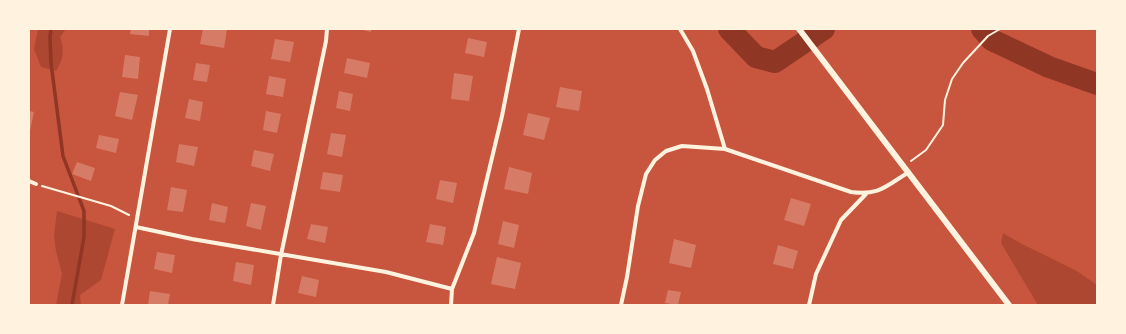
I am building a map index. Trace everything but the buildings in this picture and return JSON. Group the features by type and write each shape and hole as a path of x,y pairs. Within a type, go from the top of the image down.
{"street":[{"path":"122,305 170,29"},
{"path":"273,305 281,255 326,41 327,29"},
{"path":"451,305 452,289 474,233 502,116 518,29"},
{"path":"680,29 695,58 707,89 725,150"},
{"path":"799,29 1009,305"},
{"path":"621,305 639,200 646,174 655,160 666,151 682,146 725,150 851,192 866,194 878,192 909,172"},
{"path":"29,181 36,184"},
{"path":"809,305 816,274 841,220 866,194"},
{"path":"136,227 192,239 386,272 452,289"}],"path":[{"path":"904,166 926,150 943,125 945,100 952,79 963,63 988,36 1000,29"},
{"path":"36,184 111,206 138,218"}],"shaded area":[{"path":"38,29 66,29 60,37 62,55 56,71 41,67 34,49"},
{"path":"57,211 115,229 101,280 80,295 81,305 56,305 62,274 54,236"},
{"path":"1003,233 1077,271 1097,285 1097,305 1038,305 1001,243"}],"waterway":[{"path":"51,29 51,63 63,156 84,211 84,237 72,305"},
{"path":"729,29 756,57 775,62 824,29"},
{"path":"982,29 992,40 1049,67 1097,84"}]}
